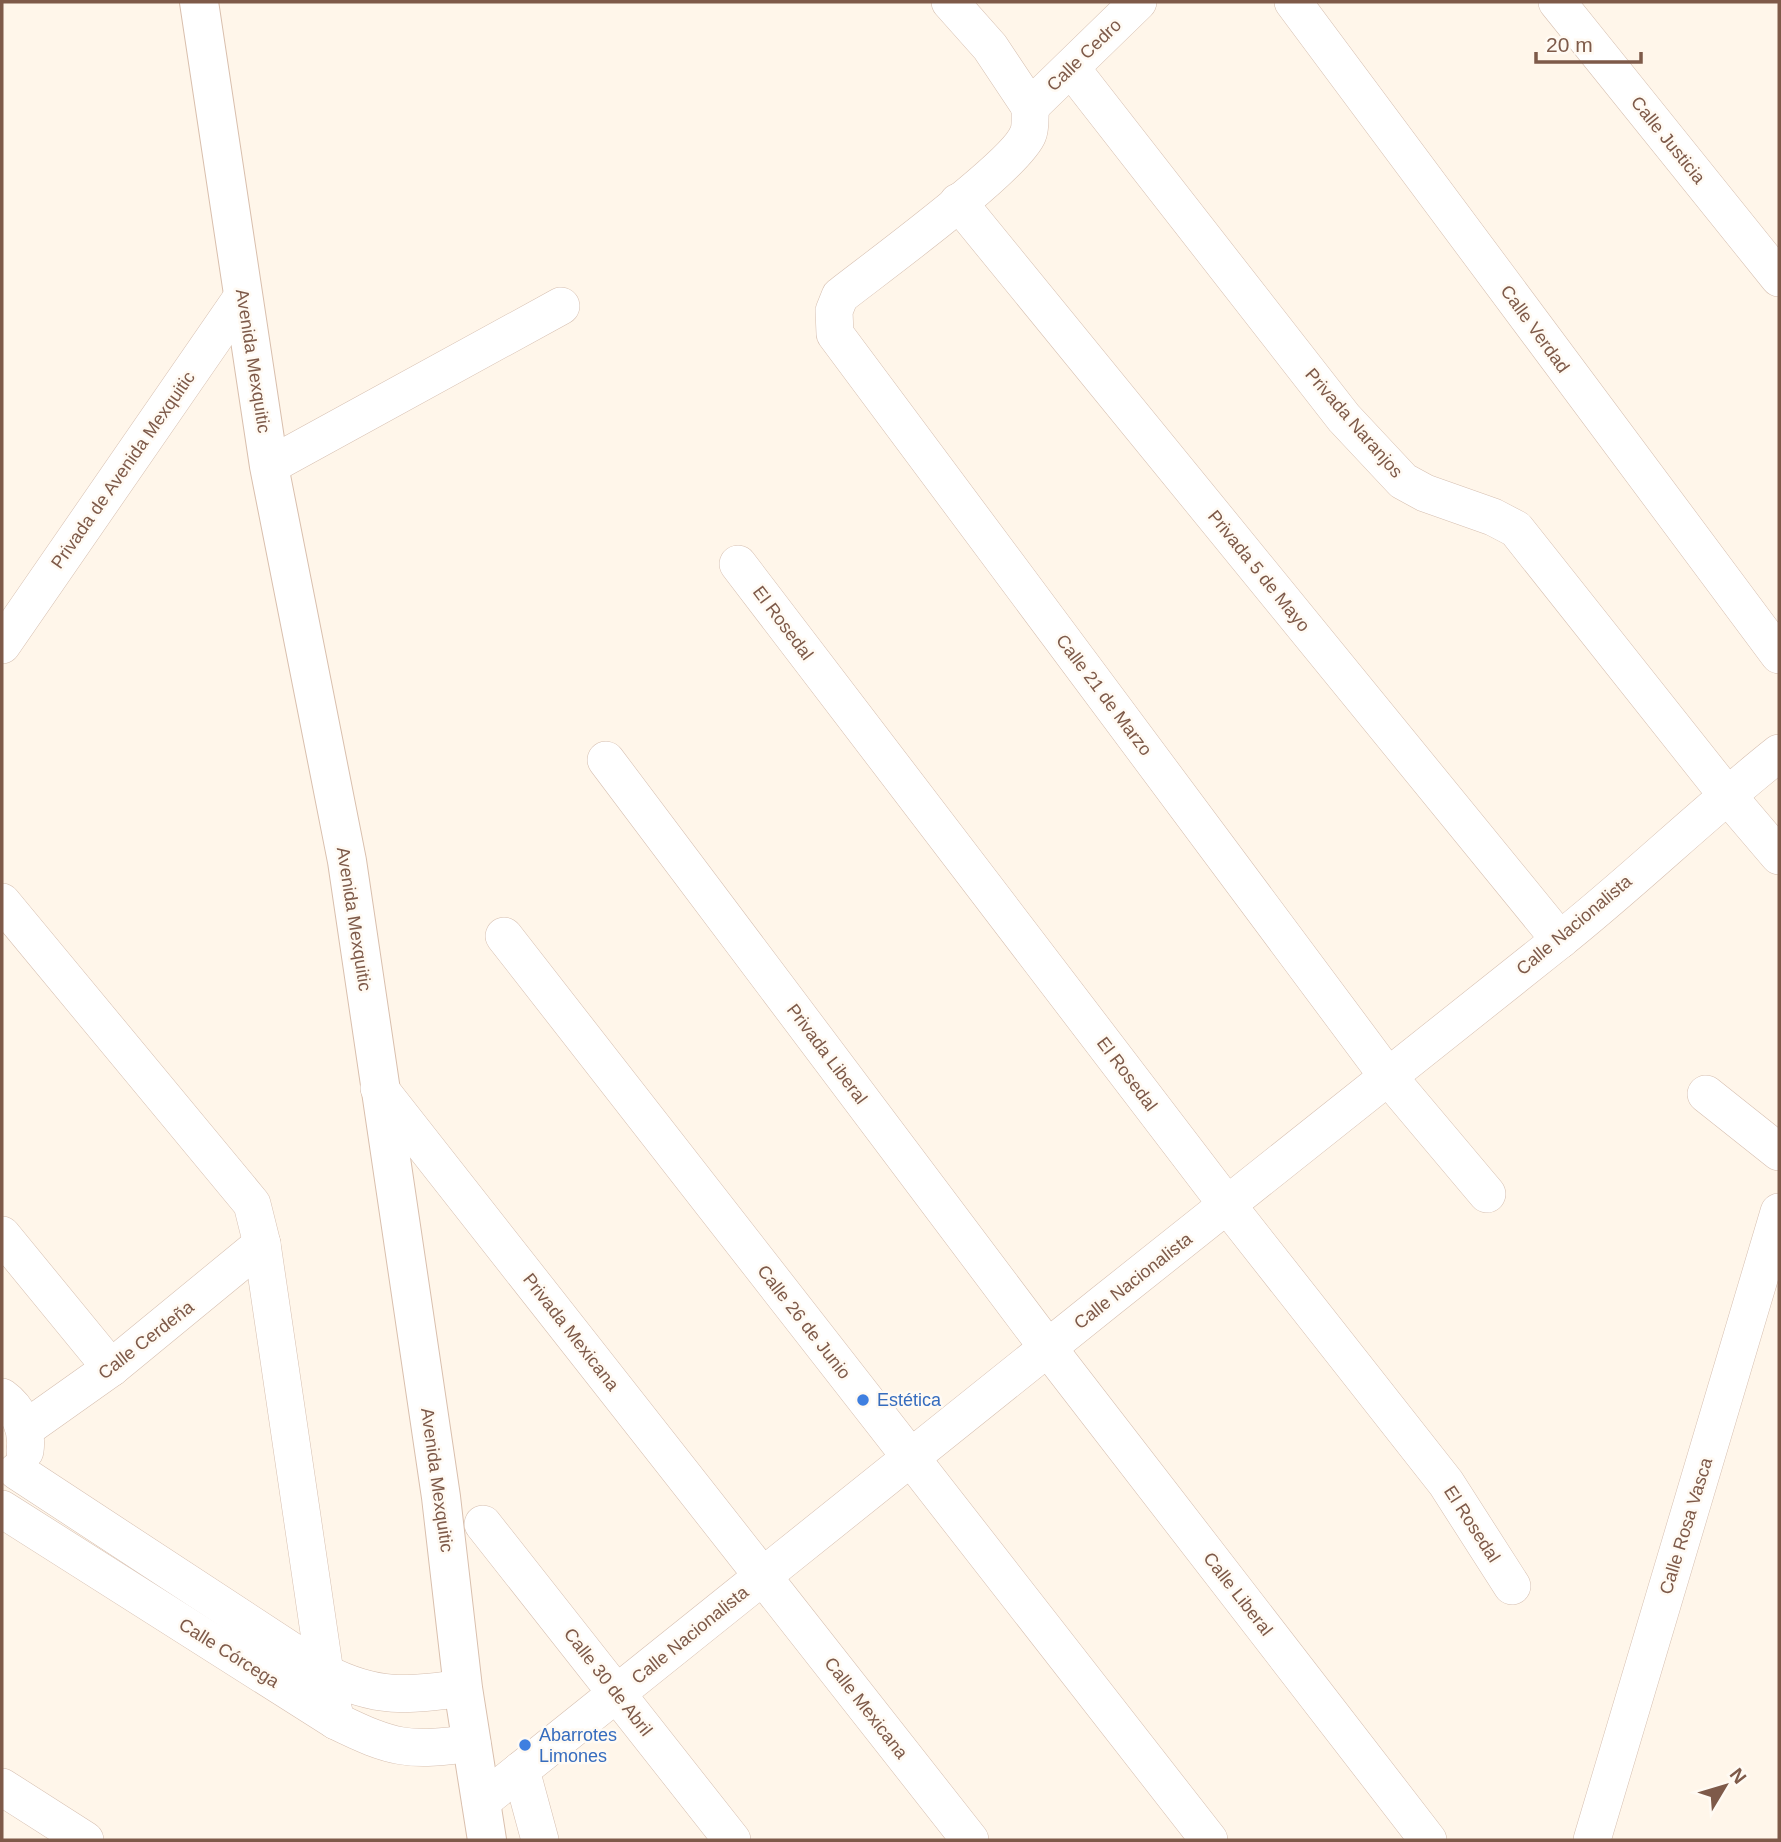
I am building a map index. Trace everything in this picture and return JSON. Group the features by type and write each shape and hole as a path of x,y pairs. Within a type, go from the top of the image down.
{"main road":[{"name":"Avenida Mexquitic","path":"199,2 269,466 347,862 440,1497 463,1688 487,1840"}],"street":[{"path":"950,2 990,47 1030,107 1029,134 1016,152 958,202"},
{"name":"Calle Cedro","path":"1030,107 1138,2"},
{"name":"Calle Verdad","path":"1293,2 1779,655"},
{"name":"Calle Justicia","path":"1557,2 1779,278"},
{"name":"Privada Naranjos","path":"1071,68 1344,418 1403,481 1425,493 1493,517 1516,529 1727,795 1779,856"},
{"name":"Calle 21 de Marzo","path":"958,202 840,296 834,311 835,334 1386,1074 1487,1194"},
{"name":"Privada 5 de Mayo","path":"958,202 1560,940"},
{"name":"Privada de Avenida Mexquitic","path":"2,645 243,296"},
{"path":"269,466 561,306"},
{"name":"El Rosedal","path":"738,564 1228,1206 1446,1483 1512,1586"},
{"name":"Calle Nacionalista","path":"481,1802 1228,1206 1386,1074 1560,940 1779,753"},
{"name":"Privada Liberal","path":"606,760 1048,1349"},
{"path":"2,902 252,1204 262,1244 325,1673 336,1721"},
{"name":"Calle 26 de Junio","path":"504,936 1209,1840"},
{"name":"Privada Mexicana","path":"379,1088 763,1576"},
{"path":"1706,1094 1779,1152"},
{"name":"Calle Rosa Vasca","path":"1592,1840 1779,1212"},
{"path":"2,1236 111,1368"},
{"name":"Calle Cerdeña","path":"25,1429 111,1368 262,1244"},
{"name":"Calle Liberal","path":"1048,1349 1428,1840"},
{"path":"2,1397 18,1414 25,1429 26,1444 9,1479"},
{"name":"Calle Córcega","path":"9,1479 325,1673 354,1688 387,1695 463,1688"},
{"name":"Calle Córcega","path":"2,1509 336,1721 380,1741 417,1750 472,1743"},
{"name":"Calle 30 de Abril","path":"483,1524 733,1840"},
{"name":"Calle Mexicana","path":"763,1576 970,1840"},
{"path":"522,1770 540,1840"},
{"path":"2,1787 85,1840"}],"place":[{"name":"Estética","path":"863,1400"},
{"name":"Abarrotes Limones","path":"525,1745"}]}
